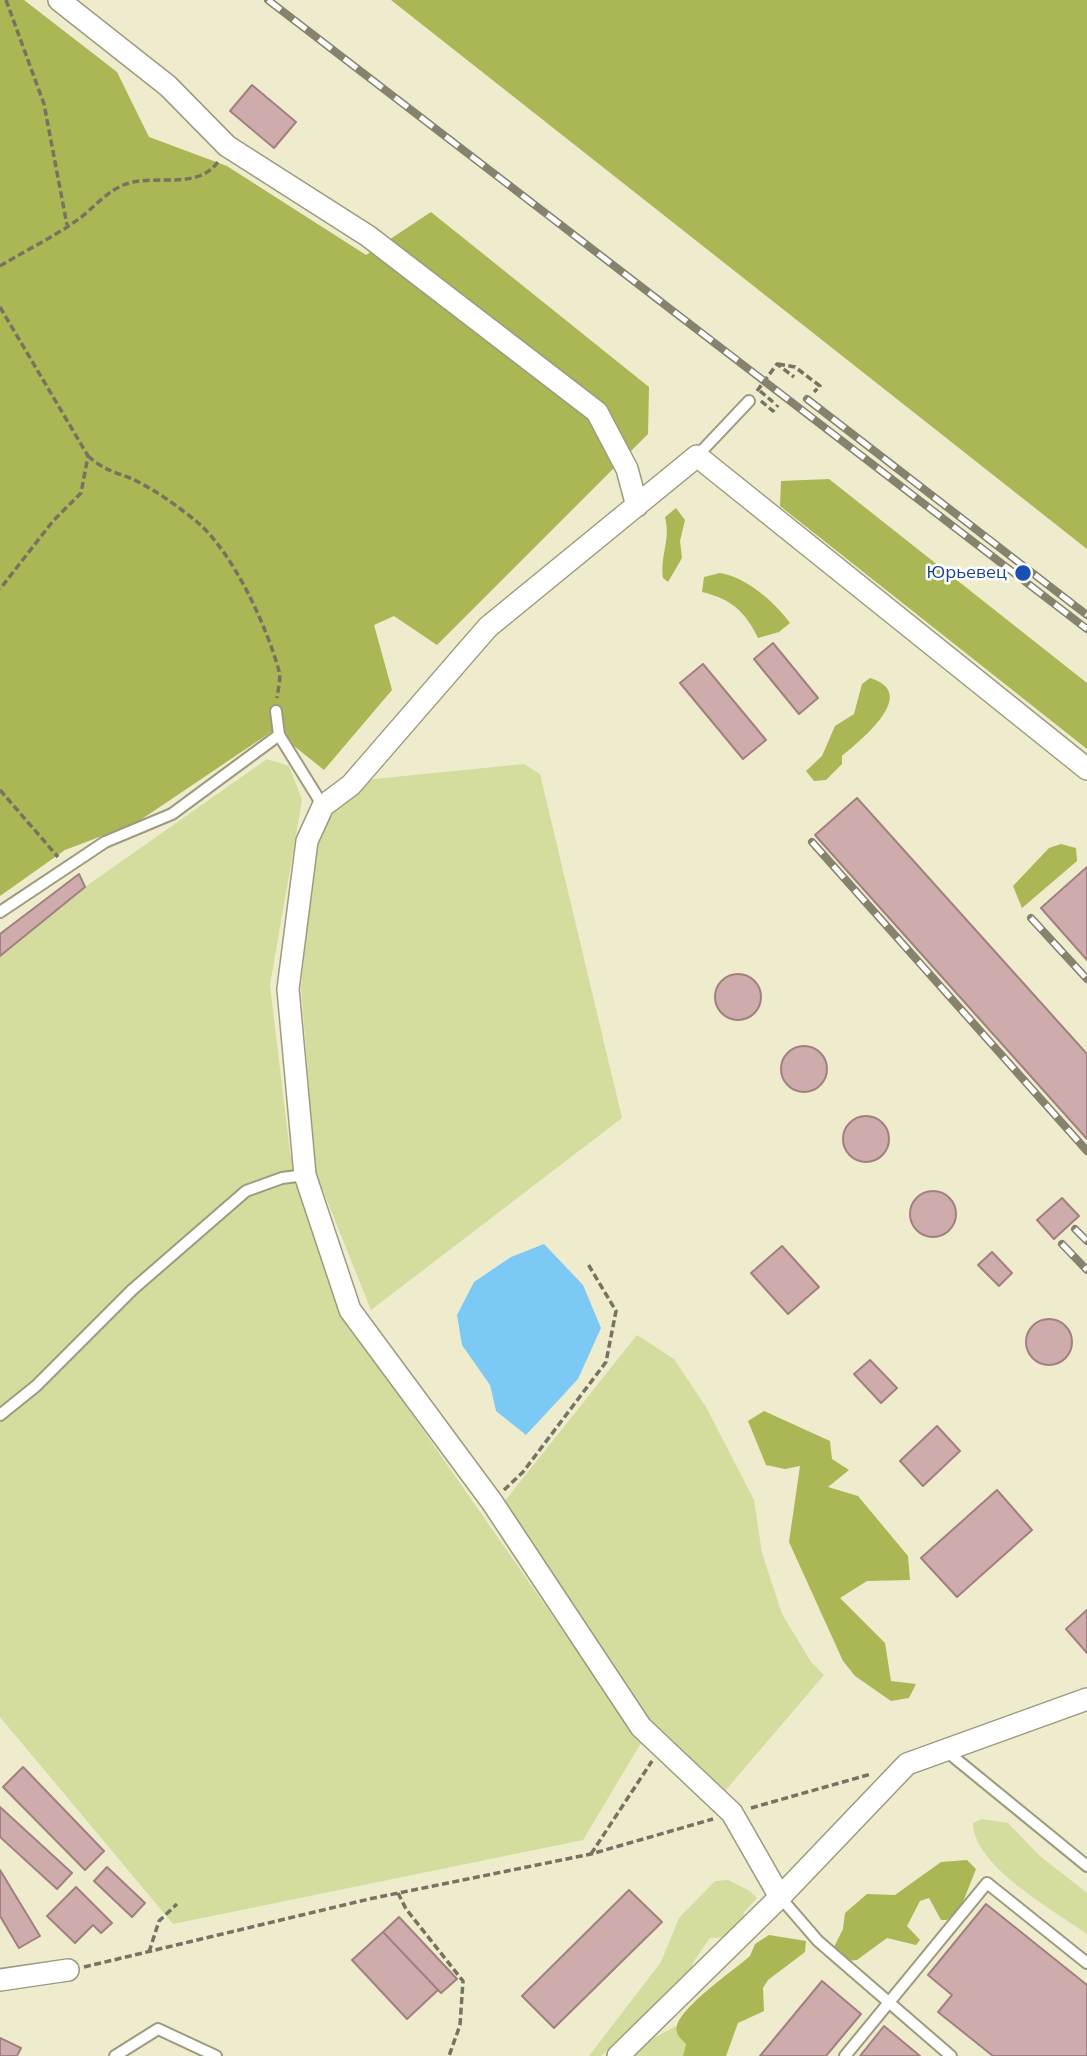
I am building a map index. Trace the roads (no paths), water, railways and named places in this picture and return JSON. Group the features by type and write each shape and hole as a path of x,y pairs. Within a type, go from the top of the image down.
{"street":[{"path":"59,0 168,86 227,146 368,236 597,412 627,469 637,506"},
{"path":"780,1897 732,1813 641,1727 492,1502 350,1310 305,1175 288,989 307,841 323,806 351,785 488,627 697,456 1087,769"},
{"path":"618,2056 780,1897 907,1764 1087,1699"},
{"path":"0,1980 68,1970"}],"lane":[{"path":"697,456 749,401"},
{"path":"276,711 279,736 323,806"},
{"path":"0,912 65,866 105,842 172,814 279,736"},
{"path":"0,1415 36,1386 132,1290 246,1191 282,1178 305,1175"},
{"path":"945,1750 1087,1867"},
{"path":"845,2056 987,1883 1087,1963"},
{"path":"780,1897 818,1941 888,2005 951,2056"},
{"path":"115,2056 158,2029 216,2056"}],"water":[{"path":"544,1244 583,1285 601,1328 578,1379 526,1435 496,1411 490,1385 462,1345 457,1315 474,1282 511,1257"}],"railway":[{"path":"268,0 1087,629"},
{"path":"807,399 1087,615"},
{"path":"812,842 1087,1151"},
{"path":"1031,918 1087,979"},
{"path":"1075,1229 1087,1241"},
{"path":"1062,1244 1087,1270"}],"place":[{"name":"Юрьевец","path":"1023,573"}]}
